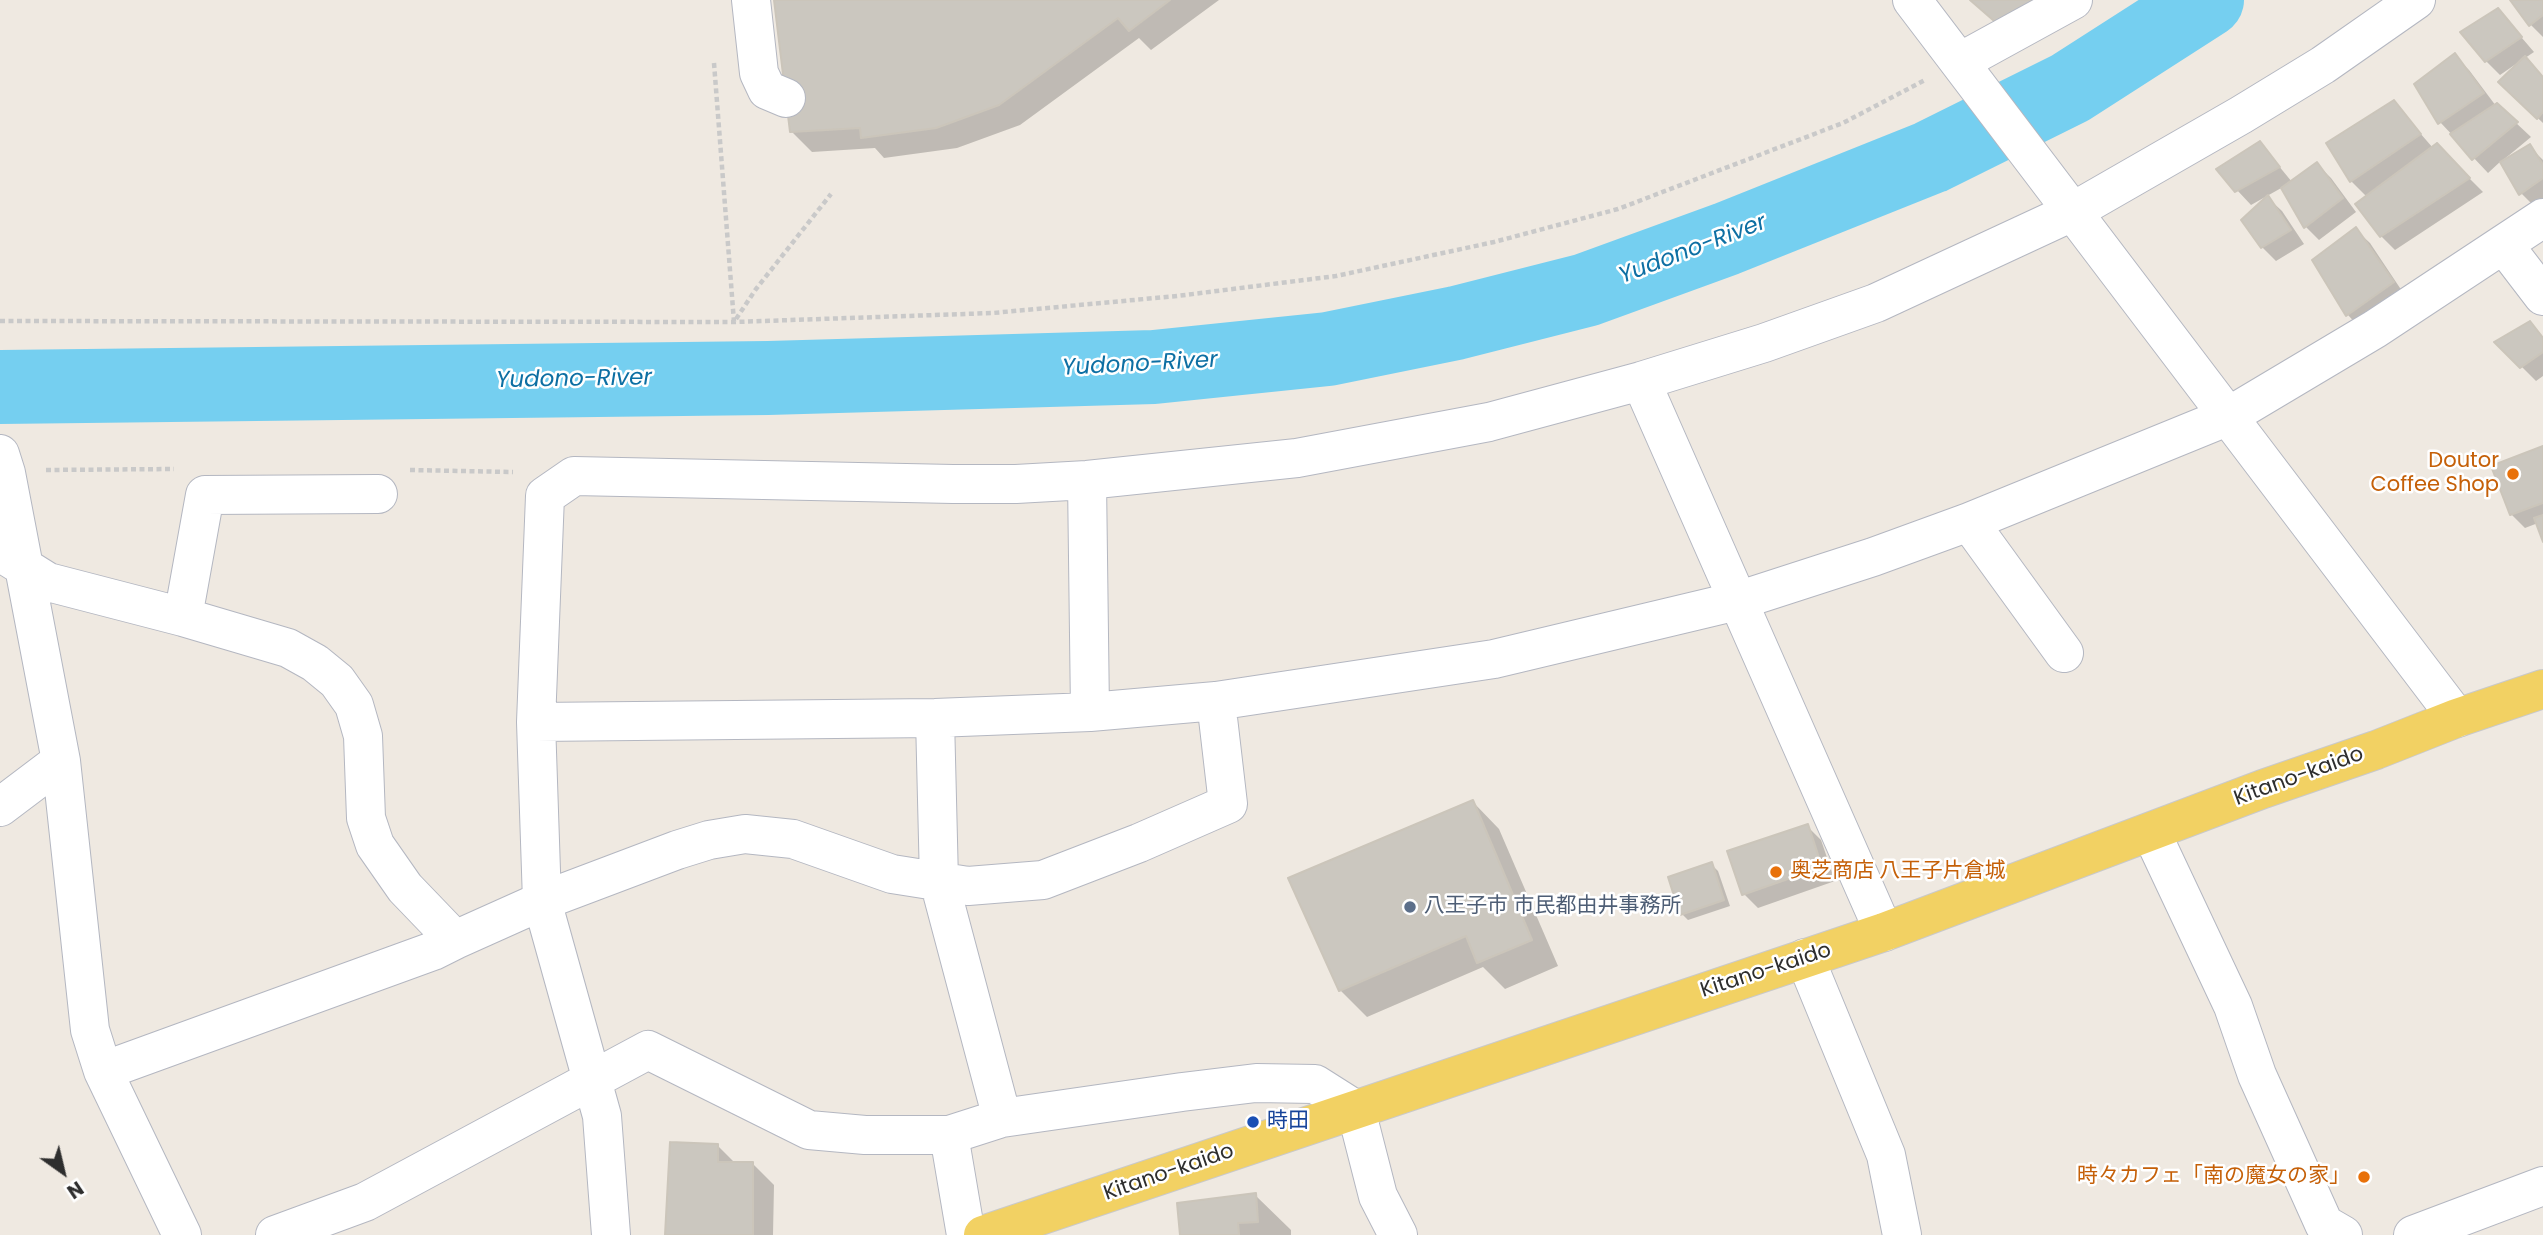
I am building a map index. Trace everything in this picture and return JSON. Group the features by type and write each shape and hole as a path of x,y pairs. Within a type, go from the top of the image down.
{"main road":[{"name":"Kitano-kaido","path":"983,1235 1884,932 2457,718 2543,689"}],"street":[{"path":"751,0 759,73 767,90 786,98"},
{"path":"1912,0 2457,718"},
{"path":"1966,71 2073,0"},
{"path":"611,1235 602,1116 542,901 536,722 545,496 574,476 953,484 1087,480 1297,458 1389,443 1489,422 1641,381 1787,335 1876,303 2072,212 2253,108 2322,65 2416,0"},
{"path":"536,722 935,718 1090,712 1216,701 1494,659 1737,601 1969,522 2230,416 2375,329 2543,218"},
{"path":"2504,245 2543,296"},
{"path":"1641,381 1884,932"},
{"path":"3,463 11,559 61,761 90,1030 103,1071 182,1235"},
{"path":"1087,480 1090,712"},
{"path":"183,617 205,495 378,494"},
{"path":"1969,522 2064,653"},
{"path":"11,559 48,582 288,648 315,663 337,681 354,705 363,736 366,818 375,845 405,888 455,940"},
{"path":"103,1071 433,951 542,901 709,840 745,834 793,839 892,874 968,886 1043,880 1139,843 1228,804 1216,701"},
{"path":"935,718 939,881 1002,1118"},
{"path":"0,807 61,761"},
{"path":"2151,832 2232,1006 2256,1074 2324,1224 2343,1235"},
{"path":"1805,958 1886,1155 1902,1235"},
{"path":"275,1235 365,1202 648,1051 810,1130 865,1135 949,1135 1002,1118 1256,1083 1315,1084 1356,1110 1378,1196 1398,1235"},
{"path":"949,1135 966,1235"},
{"path":"2413,1235 2543,1186"}],"path":[{"path":"713,54 734,322"},
{"path":"0,321 734,322 993,313 1177,296 1349,273 1494,242 1618,209 1843,123 1966,71"},
{"path":"734,322 755,289 831,194"}],"building":[{"path":"774,0 1170,0 1129,31 1118,18 999,105 936,128 861,138 860,128 790,132"},
{"path":"1970,0 2046,0 2001,27"},
{"path":"2510,0 2543,0 2543,15 2529,26"},
{"path":"2498,8 2522,37 2485,62 2460,32"},
{"path":"2455,53 2484,93 2438,124 2414,84"},
{"path":"2525,56 2543,77 2543,112 2537,119 2498,82"},
{"path":"2394,100 2421,134 2350,182 2326,143"},
{"path":"2497,103 2518,122 2472,160 2450,134"},
{"path":"2260,141 2280,167 2235,192 2216,169"},
{"path":"2437,143 2470,178 2380,237 2355,204"},
{"path":"2530,144 2543,165 2543,178 2519,195 2500,162"},
{"path":"2317,162 2343,198 2304,228 2281,188"},
{"path":"2268,195 2291,230 2261,248 2241,220"},
{"path":"2356,227 2394,282 2346,316 2312,260"},
{"path":"2530,321 2543,338 2543,352 2520,368 2494,342"},
{"path":"2543,446 2543,503 2510,515 2491,466"},
{"path":"2543,515 2543,542 2534,518"},
{"name":"八王子市 市民都由井事務所","path":"1473,800 1532,940 1477,963 1466,936 1339,991 1288,878"},
{"path":"1808,824 1822,867 1742,895 1727,851"},
{"path":"1712,862 1724,900 1680,915 1668,877"},
{"path":"670,1142 718,1144 718,1162 753,1162 753,1235 665,1235"},
{"path":"1256,1193 1258,1222 1238,1223 1239,1235 1180,1235 1177,1203"}],"waterway":[{"name":"Yudono-River","path":"0,387 768,378 1154,367 1328,349 1456,323 1586,290 1726,239 1931,157 2070,88 2207,0"}],"place":[{"name":"Doutor Coffee Shop","path":"2513,474"},
{"name":"奥芝商店 八王子片倉城","path":"1776,872"},
{"name":"八王子市 市民都由井事務所","path":"1410,907"},
{"name":"時田","path":"1253,1122"},
{"name":"時々カフェ「南の魔女の家」","path":"2364,1177"}]}
